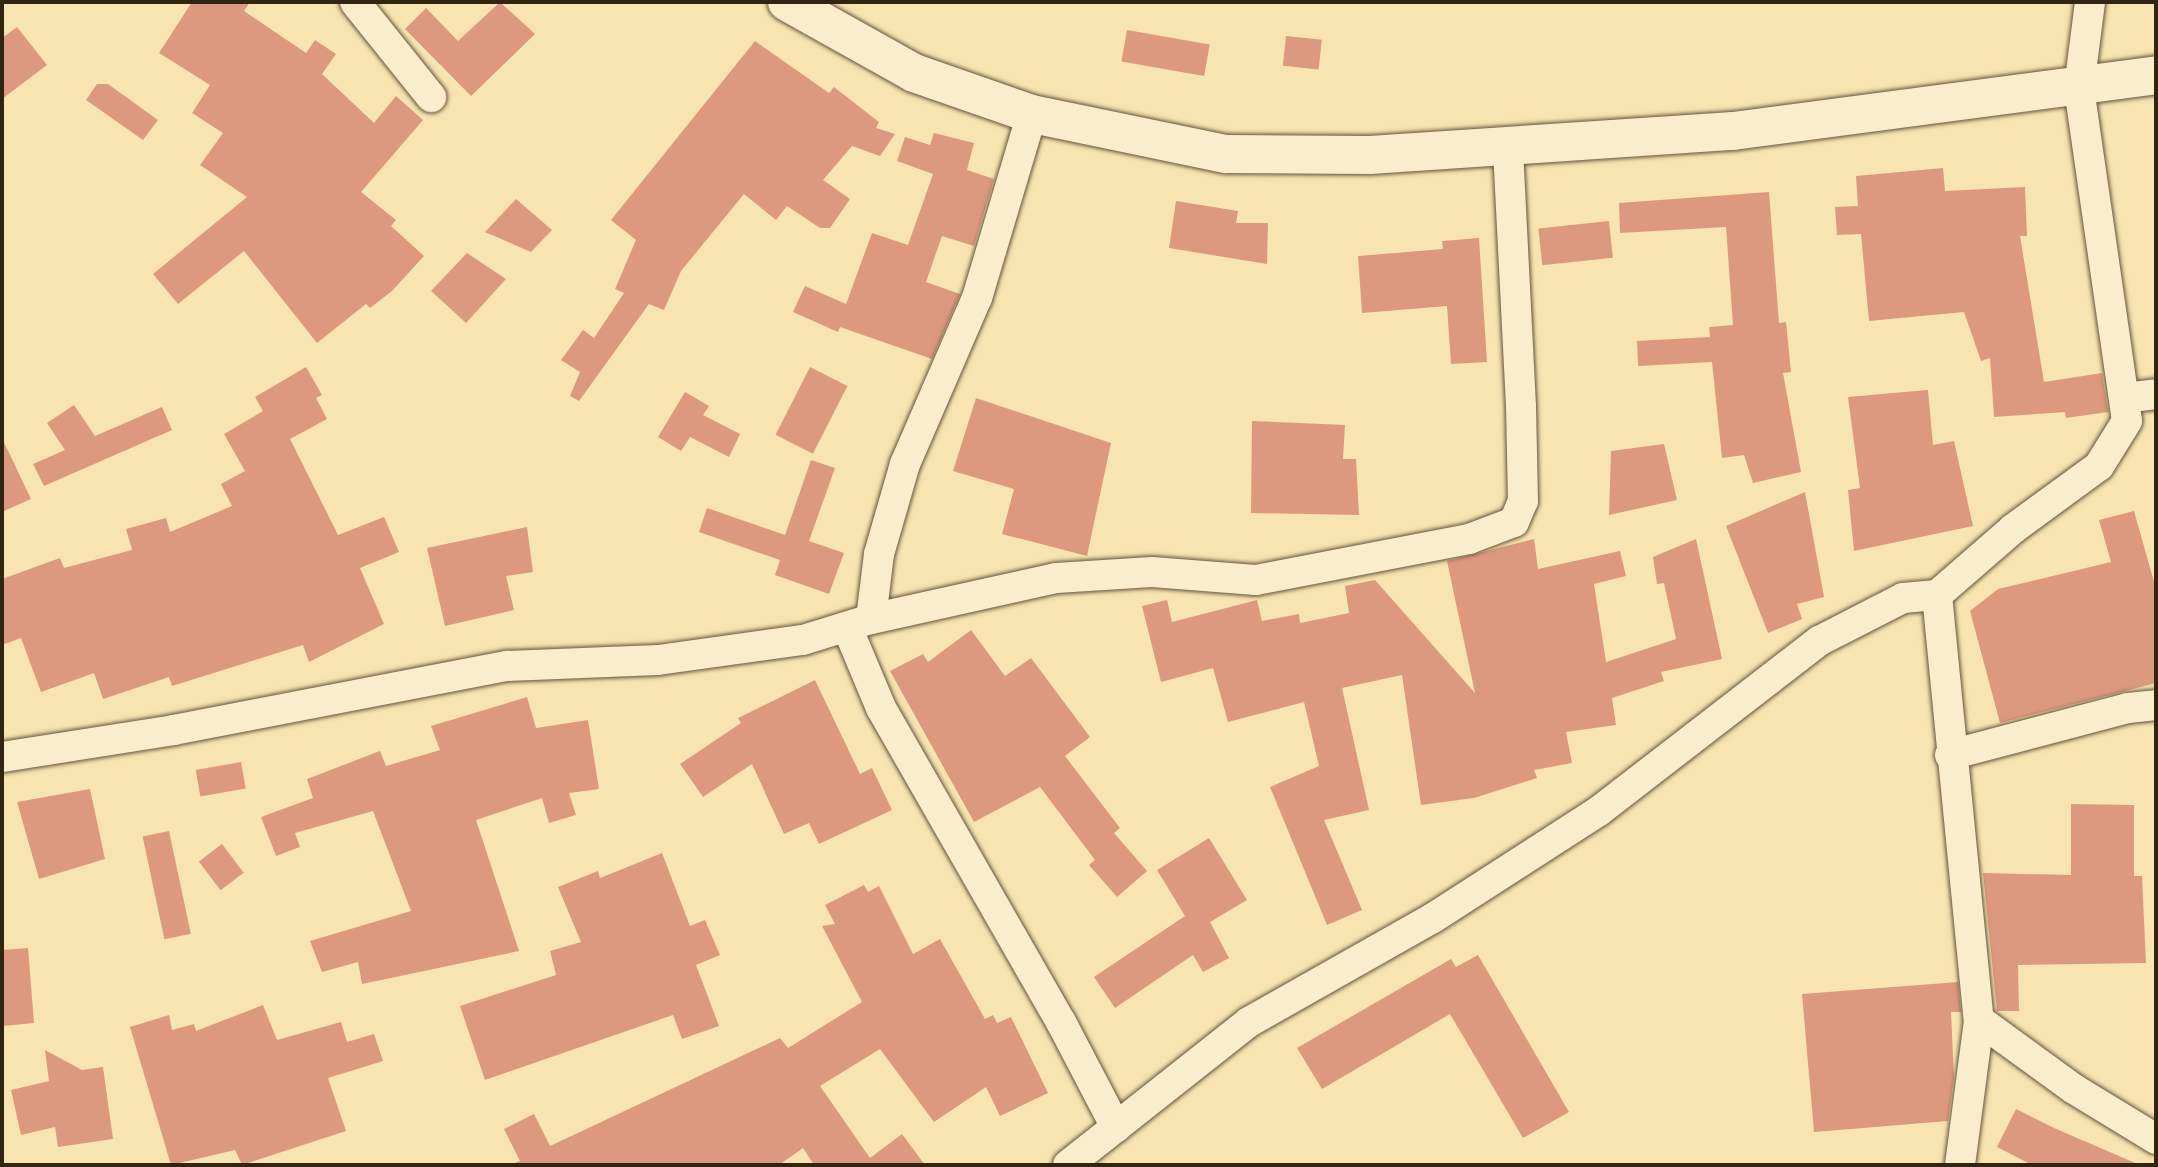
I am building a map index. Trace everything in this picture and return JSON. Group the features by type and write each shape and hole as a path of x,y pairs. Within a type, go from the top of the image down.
{"main road":[{"path":"787,2 914,73 1032,114 1226,154 1370,155 1508,148 1733,131 2079,88 2156,75"}],"street":[{"path":"355,2 431,97"},
{"path":"1068,1165 1249,1022 1433,918 1599,811 1819,641 1903,598 1937,595 2013,530 2099,466 2127,421 2079,88 2090,2"},
{"path":"1032,114 977,298 905,464 859,623 881,708 1061,1022 1116,1127"},
{"path":"2,757 174,730 506,666 658,660 803,640 859,623 1056,578 1152,572 1256,580 1469,539 1514,522 1523,501 1508,148"},
{"path":"2124,398 2156,394"},
{"path":"1937,595 1950,755 1979,1020 1960,1165"},
{"path":"1950,755 2128,708 2156,705"},
{"path":"1979,1020 2074,1089 2156,1139"}],"building":[{"path":"192,2 250,2 244,11 306,53 315,40 336,54 322,74 374,123 396,96 423,120 361,192 396,220 391,226 424,256 392,291 370,308 366,304 317,343 244,251 178,304 153,274 247,197 200,165 223,133 192,113 210,85 159,53"},
{"path":"500,2 535,34 471,96 405,29 426,8 458,41"},
{"path":"17,27 47,65 2,99 2,38"},
{"path":"1127,30 1210,45 1204,76 1121,62"},
{"path":"1286,36 1322,40 1319,70 1283,66"},
{"path":"755,41 829,93 834,87 879,122 876,128 895,134 880,156 852,146 823,180 850,199 830,228 820,228 787,206 776,220 744,194 681,271 664,310 649,304 579,401 570,396 580,372 561,360 583,330 594,338 624,293 615,289 636,240 611,220"},
{"path":"97,84 108,84 158,120 143,140 86,100"},
{"path":"934,133 974,143 967,170 994,179 974,246 942,236 926,282 960,294 932,359 840,327 838,332 793,312 805,286 846,304 872,233 908,245 933,174 897,161 905,137 930,145"},
{"path":"1943,168 1945,191 2025,187 2027,236 2020,236 2044,382 2102,373 2108,412 2066,418 2065,412 1994,417 1990,358 1981,361 1964,312 1869,321 1861,234 1837,235 1835,207 1858,206 1856,176"},
{"path":"1769,192 1779,323 1786,322 1791,372 1783,373 1801,472 1753,483 1744,455 1722,458 1712,362 1638,366 1637,341 1710,337 1709,327 1733,325 1726,227 1620,233 1619,203"},
{"path":"516,199 552,230 531,252 485,232"},
{"path":"1176,201 1238,211 1236,223 1268,223 1267,264 1169,248"},
{"path":"1609,221 1613,258 1542,265 1538,228"},
{"path":"1479,238 1487,362 1451,364 1447,306 1362,313 1358,256 1443,249 1442,241"},
{"path":"467,253 506,279 466,323 431,291"},
{"path":"306,367 322,395 316,398 327,419 290,439 338,535 384,517 399,552 360,568 384,624 309,662 303,645 172,686 169,677 103,699 94,673 41,692 21,638 2,645 2,579 60,558 64,568 132,550 126,529 166,518 170,532 232,506 221,484 245,471 224,434 263,411 255,397"},
{"path":"810,367 847,386 813,454 775,435"},
{"path":"1928,390 1933,445 1954,441 1973,526 1854,551 1848,490 1860,488 1848,397"},
{"path":"685,392 709,406 703,415 740,434 729,457 690,437 681,451 658,437"},
{"path":"976,398 1111,443 1087,556 1002,534 1014,489 953,471"},
{"path":"74,405 95,436 162,407 172,430 44,486 33,464 65,450 47,423"},
{"path":"1252,421 1345,425 1343,459 1356,459 1359,515 1251,513"},
{"path":"2,438 31,499 2,512"},
{"path":"1664,444 1677,500 1609,515 1611,451"},
{"path":"811,460 835,468 809,541 844,553 829,594 775,575 780,560 699,532 707,508 785,535"},
{"path":"1805,492 1824,597 1797,604 1802,619 1768,633 1726,526"},
{"path":"2134,511 2156,589 2156,683 2000,723 1970,611 1998,589 2111,562 2099,520"},
{"path":"527,527 533,572 506,576 514,610 445,626 427,548"},
{"path":"1534,539 1538,569 1620,551 1626,576 1594,584 1606,662 1676,639 1664,583 1657,584 1653,557 1696,539 1722,659 1661,672 1664,681 1612,698 1616,725 1566,732 1572,763 1534,770 1537,778 1474,798 1421,805 1402,675 1342,688 1369,810 1324,820 1362,910 1327,925 1270,787 1319,766 1304,702 1228,722 1213,668 1161,682 1142,606 1167,600 1172,622 1257,600 1262,621 1299,614 1300,623 1349,613 1345,586 1375,580 1475,693 1447,561"},
{"path":"971,630 1005,676 1031,658 1090,737 1065,756 1120,828 1114,833 1147,871 1117,897 1089,865 1095,860 1040,787 974,822 890,671 923,654 928,662"},
{"path":"815,680 860,774 872,768 892,810 819,844 809,823 784,834 752,764 703,797 680,764 741,723 738,718"},
{"path":"527,697 536,728 588,720 599,789 569,793 576,815 549,823 542,798 476,820 519,951 362,984 358,962 322,972 310,941 411,911 373,811 295,833 300,847 276,856 261,817 313,798 307,779 380,751 386,766 440,750 431,726"},
{"path":"241,762 246,789 200,797 196,770"},
{"path":"90,789 105,859 39,879 17,802"},
{"path":"2071,804 2134,805 2134,876 2142,876 2146,963 2018,965 2019,1011 1997,1011 1983,873 2071,875"},
{"path":"169,831 191,934 164,939 143,837"},
{"path":"1209,838 1247,900 1210,922 1229,958 1203,972 1193,955 1115,1008 1094,977 1185,916 1157,870"},
{"path":"222,844 244,873 221,890 199,861"},
{"path":"662,853 690,926 705,920 720,955 696,965 719,1026 682,1039 673,1015 485,1080 460,1006 556,975 550,951 581,942 558,887 598,871 600,878"},
{"path":"864,885 868,892 879,886 913,954 940,939 985,1019 993,1015 997,1023 1011,1017 1048,1093 1000,1116 986,1087 934,1122 880,1049 820,1086 870,1158 902,1134 925,1165 814,1165 803,1148 779,1165 510,1165 520,1161 504,1129 534,1114 550,1146 780,1038 788,1048 862,1002 822,926 835,924 825,905"},
{"path":"28,948 34,1023 3,1026 2,950"},
{"path":"1478,955 1569,1112 1523,1138 1450,1014 1322,1089 1297,1048 1451,959 1456,967"},
{"path":"1958,982 1961,1012 1951,1012 1954,1077 1948,1121 1814,1132 1802,994"},
{"path":"263,1005 277,1040 341,1022 347,1042 374,1034 383,1061 328,1078 346,1131 242,1165 235,1150 171,1165 130,1027 169,1015 172,1030 194,1024 196,1031"},
{"path":"45,1050 82,1070 103,1067 113,1139 58,1147 55,1127 21,1135 11,1090 49,1081"},
{"path":"2016,1109 2140,1165 2032,1165 1997,1147"}]}
